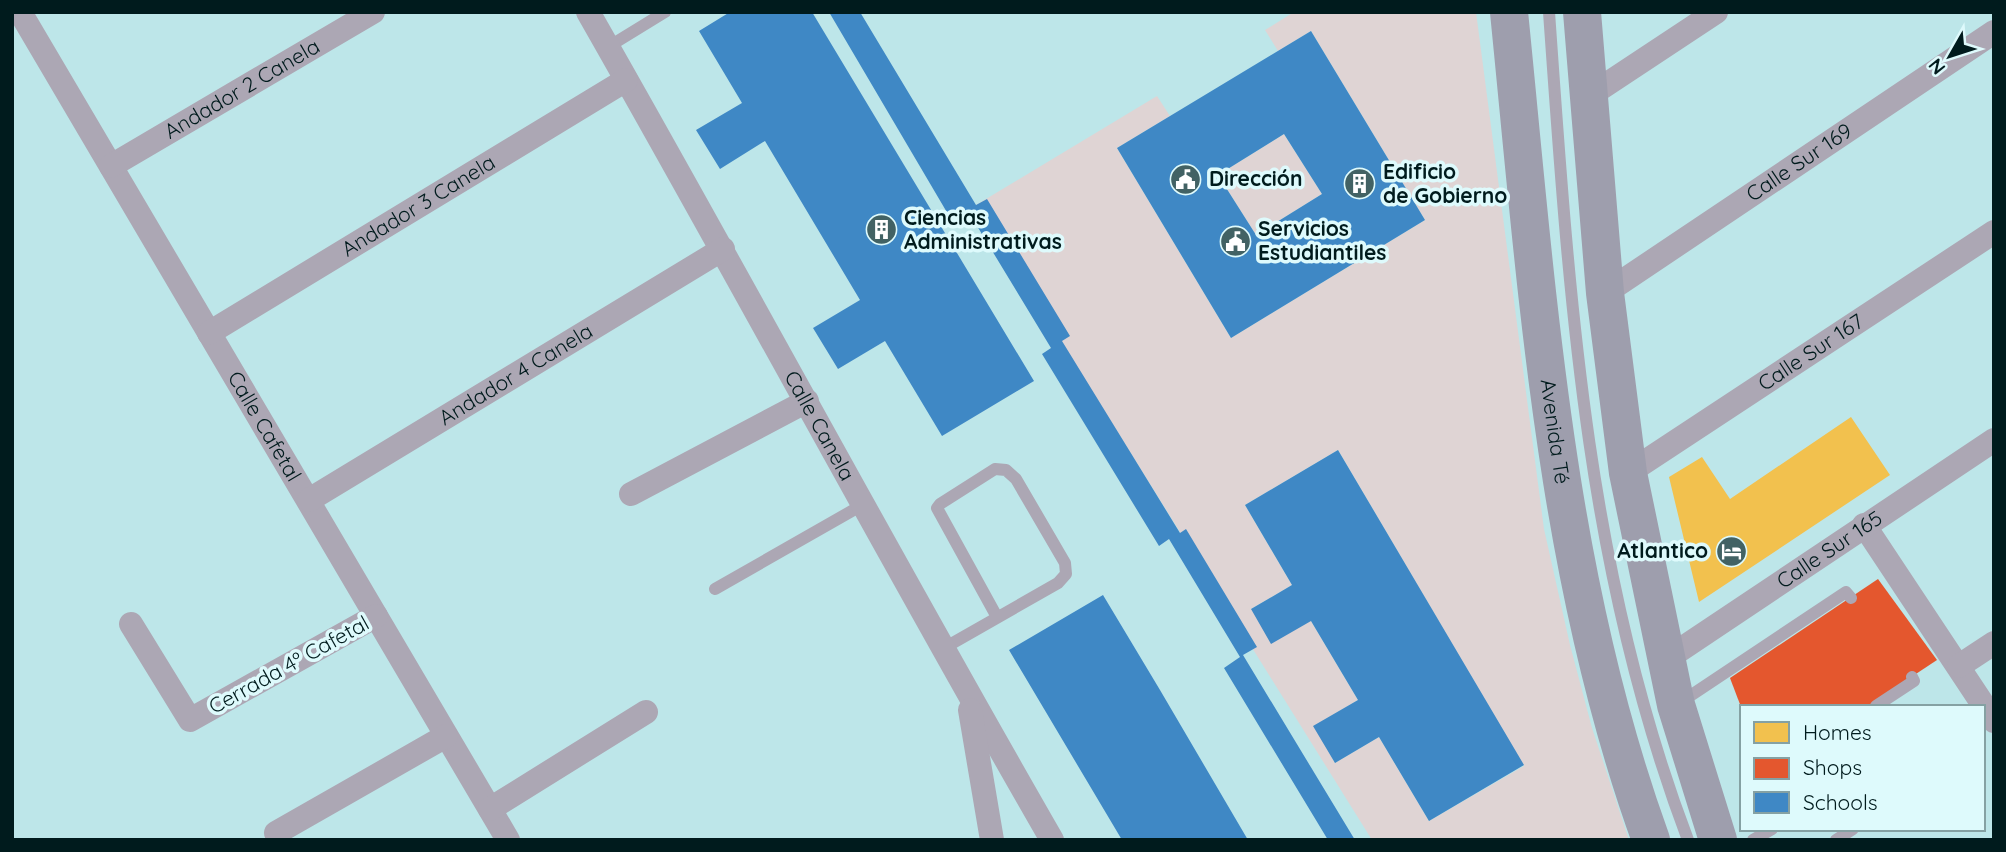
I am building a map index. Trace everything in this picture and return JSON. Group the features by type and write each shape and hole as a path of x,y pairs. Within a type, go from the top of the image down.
{"main road":[{"name":"Avenida Té","path":"1509,12 1541,325 1565,504 1600,663 1635,794 1651,840"},
{"path":"1581,12 1605,293 1628,473 1676,705 1718,840"}],"street":[{"name":"Calle Cafetal","path":"21,12 508,840"},
{"name":"Andador 2 Canela","path":"111,166 373,12"},
{"name":"Calle Canela","path":"588,12 1052,840"},
{"path":"1589,96 1716,12"},
{"name":"Calle Sur 169","path":"1605,293 1994,32"},
{"name":"Andador 3 Canela","path":"209,333 626,80"},
{"name":"Calle Sur 167","path":"1628,473 1994,232"},
{"name":"Andador 4 Canela","path":"309,500 723,249"},
{"path":"631,494 807,401"},
{"name":"Calle Sur 165","path":"1665,660 1994,440"},
{"path":"1864,526 1984,705"},
{"name":"Cerrada 4º Cafetal","path":"131,624 190,720 376,616"},
{"path":"1959,666 1994,643"},
{"path":"967,692 992,840"},
{"path":"490,809 646,712"},
{"path":"276,833 446,736"}],"lane":[{"path":"608,47 665,12"},
{"path":"1549,12 1566,259 1592,475 1617,598 1670,789 1688,840"},
{"path":"944,648 1058,583 1066,574 1065,563 1016,479 1006,470 995,469 940,503 937,508 997,617"},
{"path":"715,589 864,504"},
{"path":"1676,705 1846,592 1851,598"},
{"path":"1878,705 1914,681 1912,677"},
{"path":"1753,840 1769,831"}],"shaded area":[{"path":"1294,12 1476,12 1544,529 1592,728 1629,840 1372,840 976,205 1157,96 1170,116 1117,148 1231,338 1425,220 1311,31 1278,51 1265,30","holes":["1338,450 1524,766 1429,821 1379,737 1335,763 1314,726 1358,700 1311,621 1251,609 1292,585 1245,505"]},
{"path":"1284,134 1322,194 1256,235 1218,175"}],"building: Homes":[{"name":"Atlantico","path":"1851,417 1890,475 1699,602 1669,477 1702,457 1730,499"}],"building: Shops":[{"path":"1878,579 1937,660 1869,705 1740,705 1730,678"}],"building: Schools":[{"name":"Ciencias Administrativas","path":"730,12 812,12 1034,381 942,436 885,341 838,369 813,328 860,300 765,141 720,169 696,130 742,103 699,31"},
{"path":"829,12 860,12 976,205 987,199 1070,336 1062,341 1180,533 1186,529 1257,647 1243,655 1355,840 1328,840 1224,668 1240,657 1169,539 1159,546 1042,354 1051,348 971,216 955,226"},
{"name":"Edificio de Gobierno","path":"1311,31 1425,220 1231,338 1117,148","holes":["1284,134 1322,194 1256,235 1218,175"]},
{"path":"1338,450 1524,765 1429,821 1379,737 1335,763 1313,726 1358,700 1311,621 1271,644 1251,609 1292,585 1245,505"},
{"path":"1103,595 1248,840 1122,840 1009,650"}],"place":[{"name":"Dirección","path":"1186,179"},
{"name":"Edificio de Gobierno","path":"1360,184"},
{"name":"Ciencias Administrativas","path":"881,230"},
{"name":"Servicios Estudiantiles","path":"1235,241"},
{"name":"Atlantico","path":"1731,551"}]}
